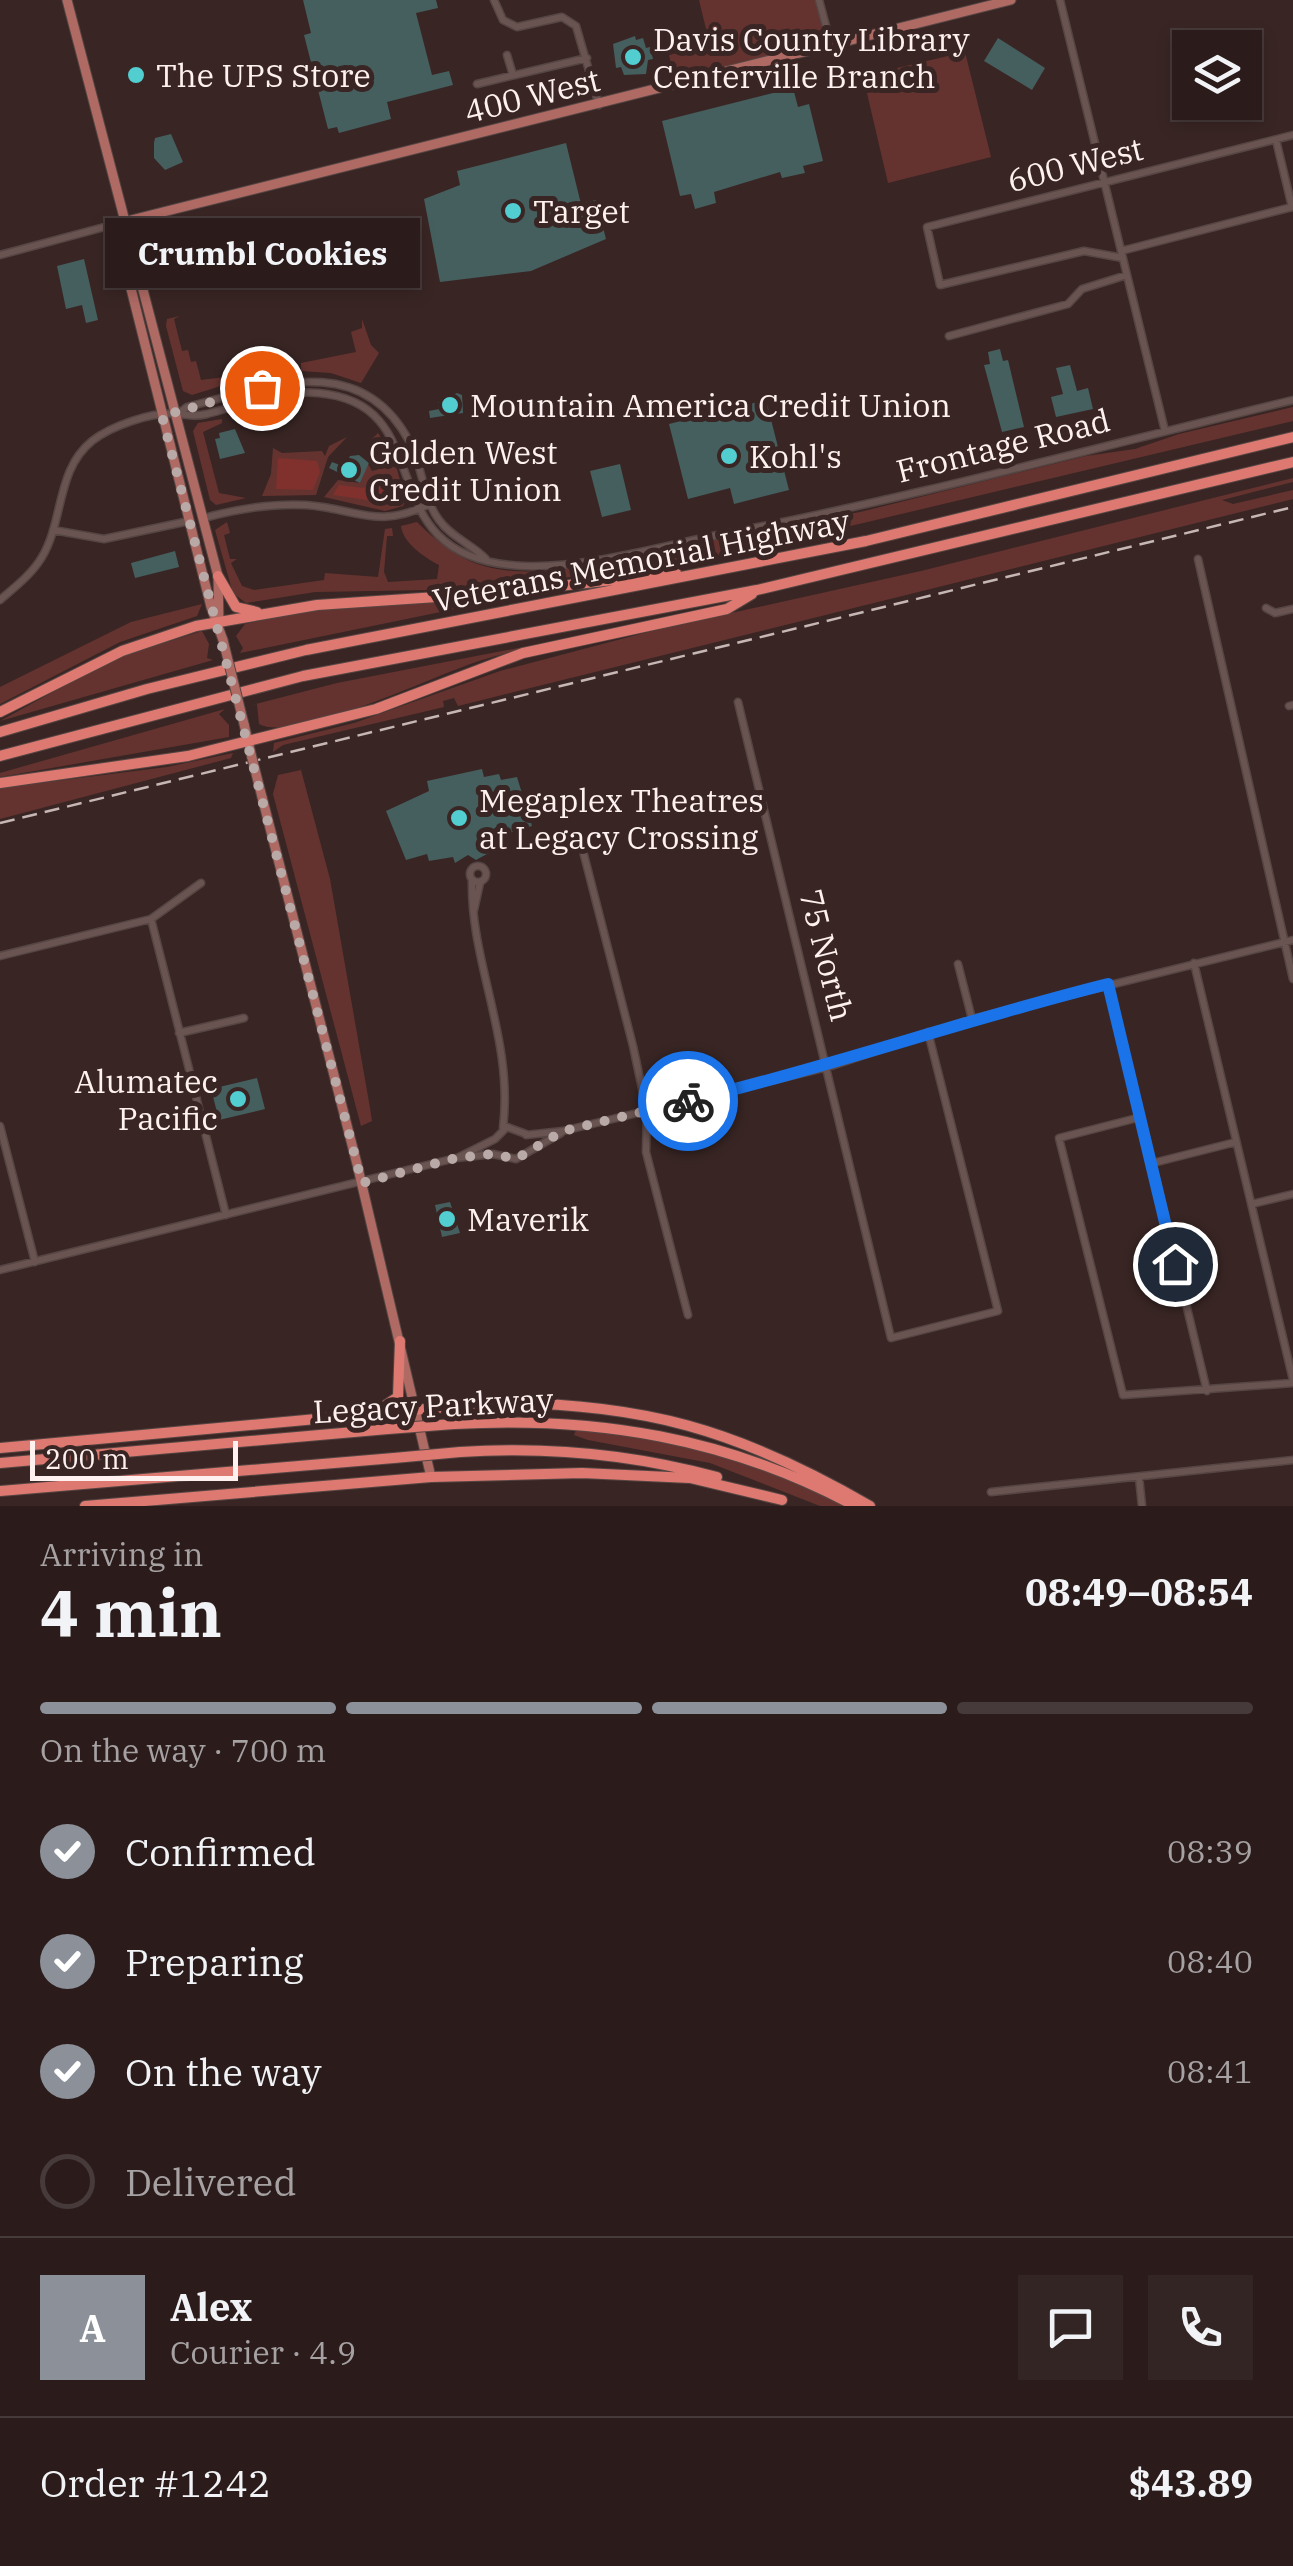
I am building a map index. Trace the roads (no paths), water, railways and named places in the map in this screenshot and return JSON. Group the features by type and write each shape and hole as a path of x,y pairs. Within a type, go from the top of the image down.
{"highway":[{"name":"Veterans Memorial Highway","path":"0,732 147,689 306,650 866,541 1293,437"},
{"name":"Veterans Memorial Highway","path":"0,756 322,672 758,590 1293,462"},
{"path":"0,712 134,646 196,626 346,603 497,593 736,567"},
{"path":"218,576 232,602 243,612 326,599 346,603"},
{"path":"0,783 166,760 376,709 508,658 726,609 758,590"},
{"path":"0,1448 384,1408 393,1404 401,1385 396,1361 400,1341"},
{"path":"389,1412 405,1397 407,1370"},
{"path":"290,1419 536,1402 652,1414 766,1450 870,1506"},
{"name":"Legacy Parkway","path":"0,1463 454,1424 552,1421 654,1432 757,1460 855,1506"},
{"name":"Legacy Parkway","path":"0,1491 460,1452 551,1450 649,1461 794,1506"},
{"path":"85,1506 431,1476 650,1474 708,1482 782,1500"}],"main road":[{"path":"68,0 122,222 133,241 204,518 218,576 220,623"},
{"name":"400 West","path":"122,222 1011,0"},
{"path":"122,222 119,241 162,416 220,623 362,1183 431,1476"}],"street":[{"path":"494,0 503,20 517,27 570,20 587,58 598,104"},
{"path":"819,0 830,45"},
{"path":"1060,0 1165,430"},
{"path":"508,55 513,76"},
{"path":"478,84 587,58"},
{"name":"600 West","path":"1122,255 1084,251 940,284 926,227 1293,135"},
{"path":"1122,255 1292,207 1276,140"},
{"path":"0,254 122,222"},
{"path":"949,336 1068,304 1082,289 1127,274"},
{"path":"178,414 187,406 294,382 347,386 377,403 400,426 416,455 430,504 451,534 487,560"},
{"path":"0,600 36,565 53,530 66,478 81,451 119,426 162,416 178,414 190,418 297,393 340,398 364,410 387,431 404,461 418,510"},
{"name":"Frontage Road","path":"418,510 444,544 477,562 555,564 864,504 1293,400"},
{"path":"204,518 282,504 323,507 385,520 430,504"},
{"path":"53,530 104,540 189,521"},
{"path":"1198,559 1289,941 1293,979"},
{"path":"1266,608 1275,613 1293,608"},
{"name":"75 North","path":"738,702 892,1338 998,1311 928,1032"},
{"path":"583,851 646,1112 646,1152 688,1315"},
{"path":"0,1270 362,1183 456,1158 496,1139 503,1128 506,1108 501,1032 474,910 471,870 481,866 486,874 474,910"},
{"path":"472,879 481,882"},
{"path":"0,956 151,918 201,883"},
{"path":"151,918 226,1215"},
{"path":"526,1135 563,1131 828,1067 961,1022 1289,941"},
{"path":"1141,1117 1059,1138 1122,1394 1293,1382 1194,963"},
{"path":"958,964 972,1019"},
{"path":"1108,984 1206,1391"},
{"path":"179,1033 244,1018"},
{"path":"506,1108 526,1135 526,1152"},
{"path":"0,1126 35,1262"},
{"path":"503,1128 518,1127"},
{"path":"456,1158 500,1155 516,1159 563,1131"},
{"path":"496,1139 500,1155"},
{"path":"1153,1163 1236,1142"},
{"path":"1252,1204 1293,1194"},
{"path":"991,1492 1293,1460"},
{"path":"1140,1476 1142,1506"}],"railway":[{"path":"0,823 1293,507"}],"place":[{"name":"Davis County Library Centerville Branch","path":"633,57"},
{"name":"The UPS Store","path":"136,75"},
{"name":"Target","path":"513,211"},
{"name":"Crumbl Cookies","path":"262,388"},
{"name":"Mountain America Credit Union","path":"450,405"},
{"name":"Kohl's","path":"729,456"},
{"name":"Golden West Credit Union","path":"349,470"},
{"name":"Megaplex Theatres at Legacy Crossing","path":"459,818"},
{"name":"Alumatec Pacific","path":"238,1099"},
{"name":"Maverik","path":"447,1219"}]}
